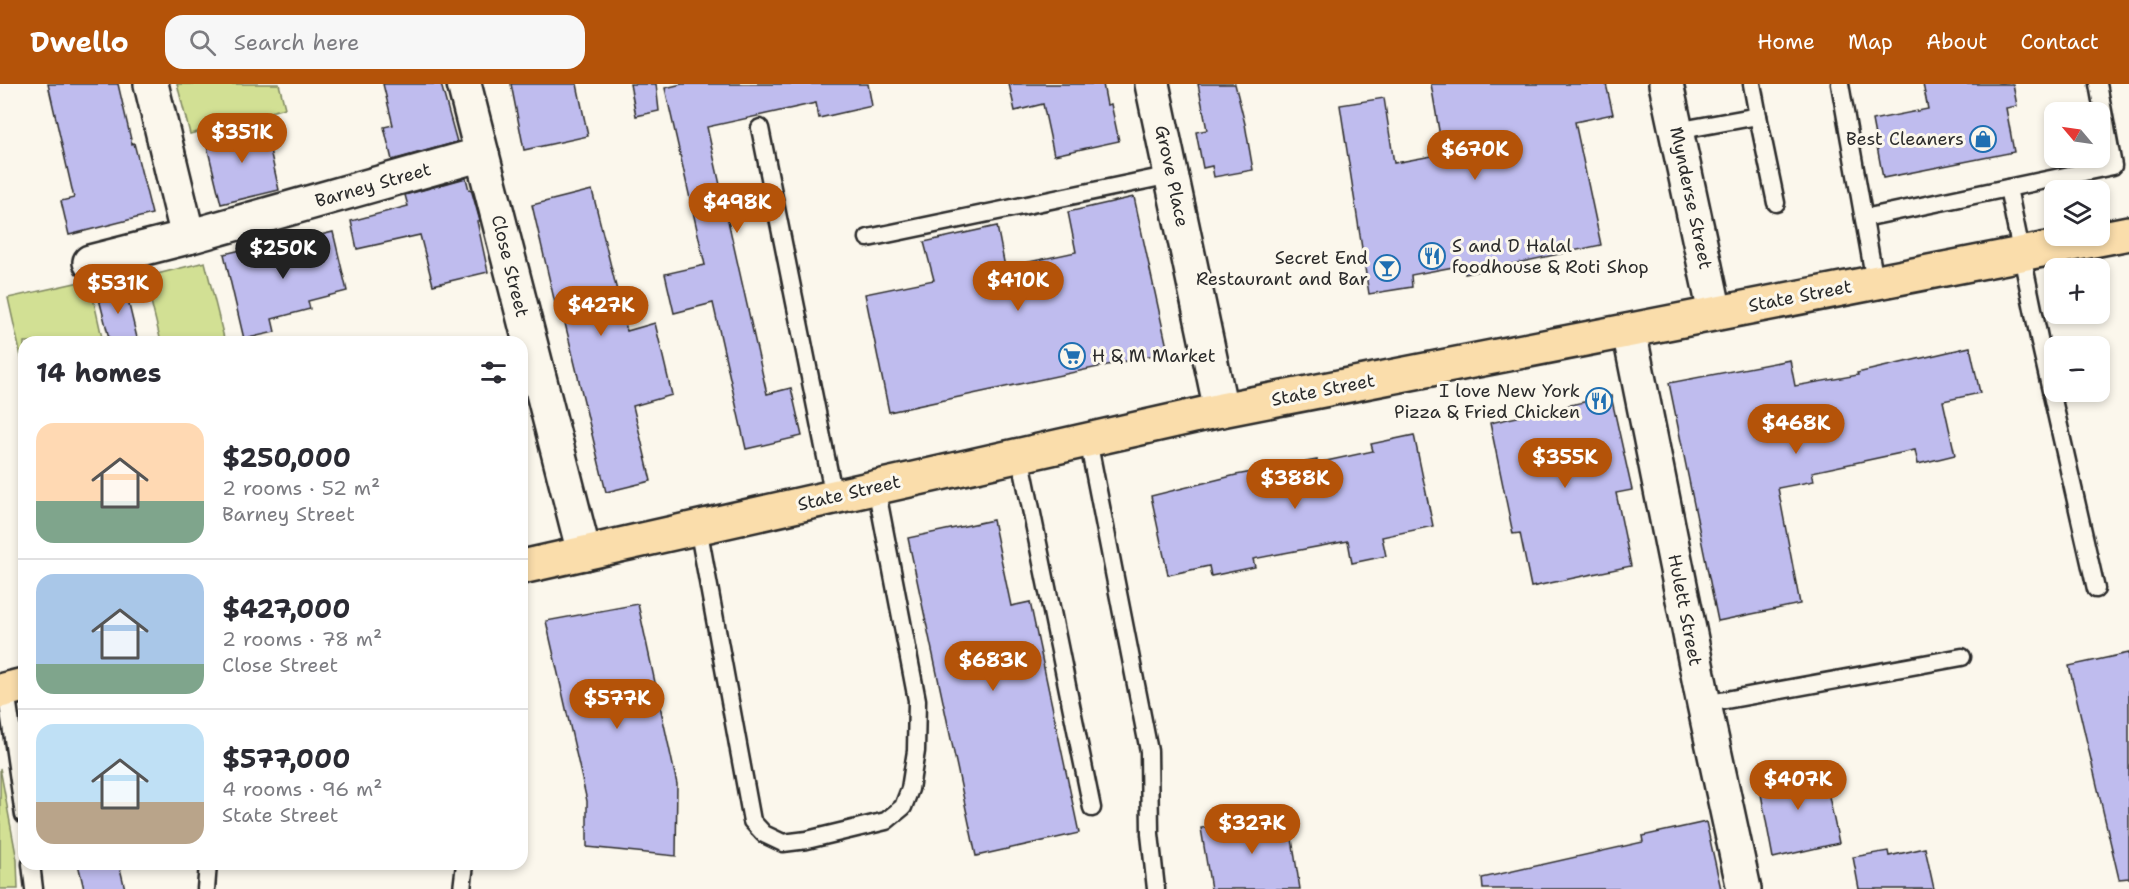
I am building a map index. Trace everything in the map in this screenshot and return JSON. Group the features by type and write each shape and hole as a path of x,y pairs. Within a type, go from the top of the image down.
{"main road":[{"name":"State Street","path":"528,566 1221,410 2129,233"}],"street":[{"path":"151,84 188,237"},
{"name":"Close Street","path":"464,84 584,552"},
{"name":"Grove Place","path":"1152,84 1221,410"},
{"name":"Mynderse Street","path":"1666,84 1715,313"},
{"name":"Barney Street","path":"90,262 188,237 482,154"},
{"name":"Hulett Street","path":"1629,331 1704,704 1744,889"}],"lane":[{"path":"1752,84 1776,203"},
{"path":"1840,84 1875,282"},
{"path":"1864,218 2113,166 2098,84"},
{"path":"1676,131 1758,116"},
{"path":"760,128 834,496"},
{"path":"868,238 1172,175"},
{"path":"2008,188 2096,589"},
{"path":"1088,440 1149,752 1150,834 1156,889"},
{"path":"1020,455 1092,808"},
{"path":"698,527 752,821 764,834 783,843 807,840 886,821 903,807 910,789 916,751 917,700 876,487"},
{"path":"1704,704 1962,657"},
{"path":"10,689 18,761"},
{"path":"32,870 34,889"},
{"path":"206,889 208,870"},
{"path":"462,889 464,870"}],"green space":[{"path":"177,84 279,84 285,108 190,134"},
{"path":"205,262 224,336 160,336 145,277"},
{"path":"89,280 102,336 18,336 18,343 8,298"},
{"path":"0,768 17,860 18,889 0,889"}],"building":[{"path":"48,84 118,84 152,214 69,235 61,201 74,198"},
{"path":"383,84 441,84 457,142 392,160 384,127 393,125"},
{"path":"511,84 577,84 588,136 524,150"},
{"path":"630,84 656,84 659,111 636,116"},
{"path":"682,84 868,84 872,106 819,118 816,103 707,127 767,394 791,388 802,436 746,449 713,303 674,313 665,274 705,265 665,88"},
{"path":"1009,84 1103,84 1107,105 1111,104 1119,141 1054,155 1043,104 1015,111"},
{"path":"1198,84 1235,84 1253,170 1214,177 1212,166 1203,168 1196,132 1207,130"},
{"path":"1431,84 1606,84 1613,114 1575,122 1601,245 1465,274 1464,265 1411,275 1412,287 1369,294 1340,105 1384,98 1394,163 1443,154"},
{"path":"1923,84 2013,84 2017,106 2006,108 2014,152 1883,178 1872,120 1928,109"},
{"path":"264,123 279,190 221,204 205,138"},
{"path":"466,178 480,221 477,221 488,272 433,285 420,235 357,249 351,221 408,206 405,195"},
{"path":"592,190 627,331 655,323 672,395 633,406 651,481 606,492 563,315 558,316 532,205"},
{"path":"1134,197 1168,352 889,412 865,294 934,280 924,242 997,226 1005,267 1076,252 1068,212"},
{"path":"333,232 347,291 308,301 310,309 272,319 275,332 243,336 224,254 254,247 255,251"},
{"path":"124,284 137,336 108,336 97,291"},
{"path":"1970,347 1980,393 1943,401 1955,455 1918,464 1915,450 1812,472 1814,481 1778,488 1800,604 1718,621 1669,383 1790,360 1795,386 1858,375 1857,373"},
{"path":"1611,396 1632,490 1616,493 1631,566 1531,587 1520,533 1513,534 1490,423"},
{"path":"1414,435 1433,526 1382,537 1386,556 1352,563 1348,541 1253,559 1255,567 1211,576 1209,566 1168,575 1151,496 1236,475 1317,460 1317,463 1373,451 1371,444"},
{"path":"993,520 1011,606 1030,602 1079,833 976,856 908,538"},
{"path":"638,604 677,784 676,856 587,847 587,801 546,621"},
{"path":"2129,653 2129,878 2119,879 2069,666"},
{"path":"1822,764 1839,843 1773,858 1758,778"},
{"path":"1288,814 1300,889 1211,889 1201,828"},
{"path":"1706,822 1721,889 1483,889 1482,878 1643,842 1642,836"},
{"path":"1925,848 1934,889 1859,889 1853,857 1888,851 1889,856"},
{"path":"79,870 120,870 125,889 84,889"}],"place":[{"name":"Best Cleaners","path":"1983,139"},
{"name":"S and D Halal foodhouse & Roti Shop","path":"1432,256"},
{"name":"Secret End Restaurant and Bar","path":"1387,268"},
{"name":"H & M Market","path":"1072,356"},
{"name":"I love New York Pizza & Fried Chicken","path":"1599,401"}]}
